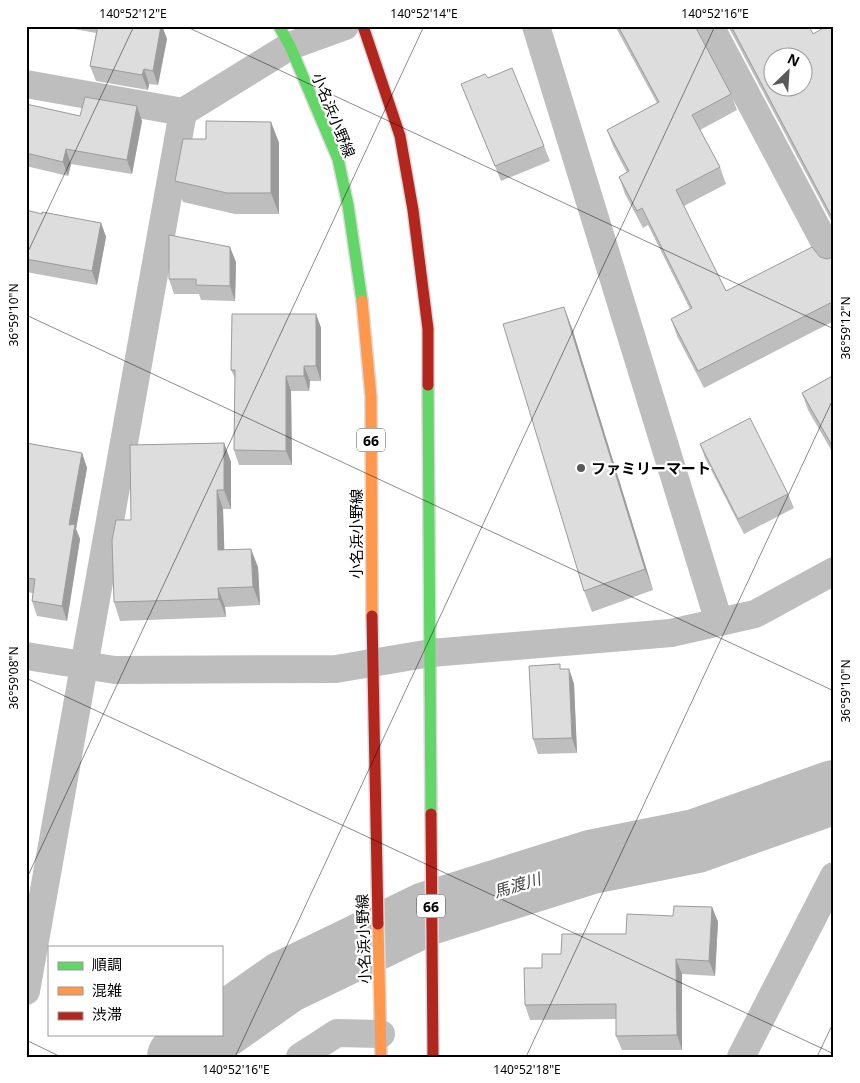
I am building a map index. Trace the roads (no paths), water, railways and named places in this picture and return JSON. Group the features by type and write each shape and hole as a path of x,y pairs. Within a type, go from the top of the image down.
{"main road":[{"name":"66","path":"363,26 400,136 413,210 428,329 433,1057"},
{"name":"小名浜小野線","path":"284,36 338,159 348,205 359,273 371,397 372,664 381,1033"}],"street":[{"path":"26,991 183,112 284,36 345,26"},
{"path":"536,26 719,622"},
{"path":"710,26 834,260"},
{"path":"26,84 183,112"},
{"path":"26,656 124,670 336,669 431,653 671,633 755,614 834,571"},
{"path":"741,1057 834,876"},
{"path":"300,1057 337,1033 381,1033"}],"waterway":[{"name":"馬渡川","path":"222,1026 285,982 426,914 591,862 696,841 834,792"},
{"name":"馬渡川","path":"179,1057 208,1036"}],"place":[{"name":"ファミリーマート","path":"581,468"}]}
